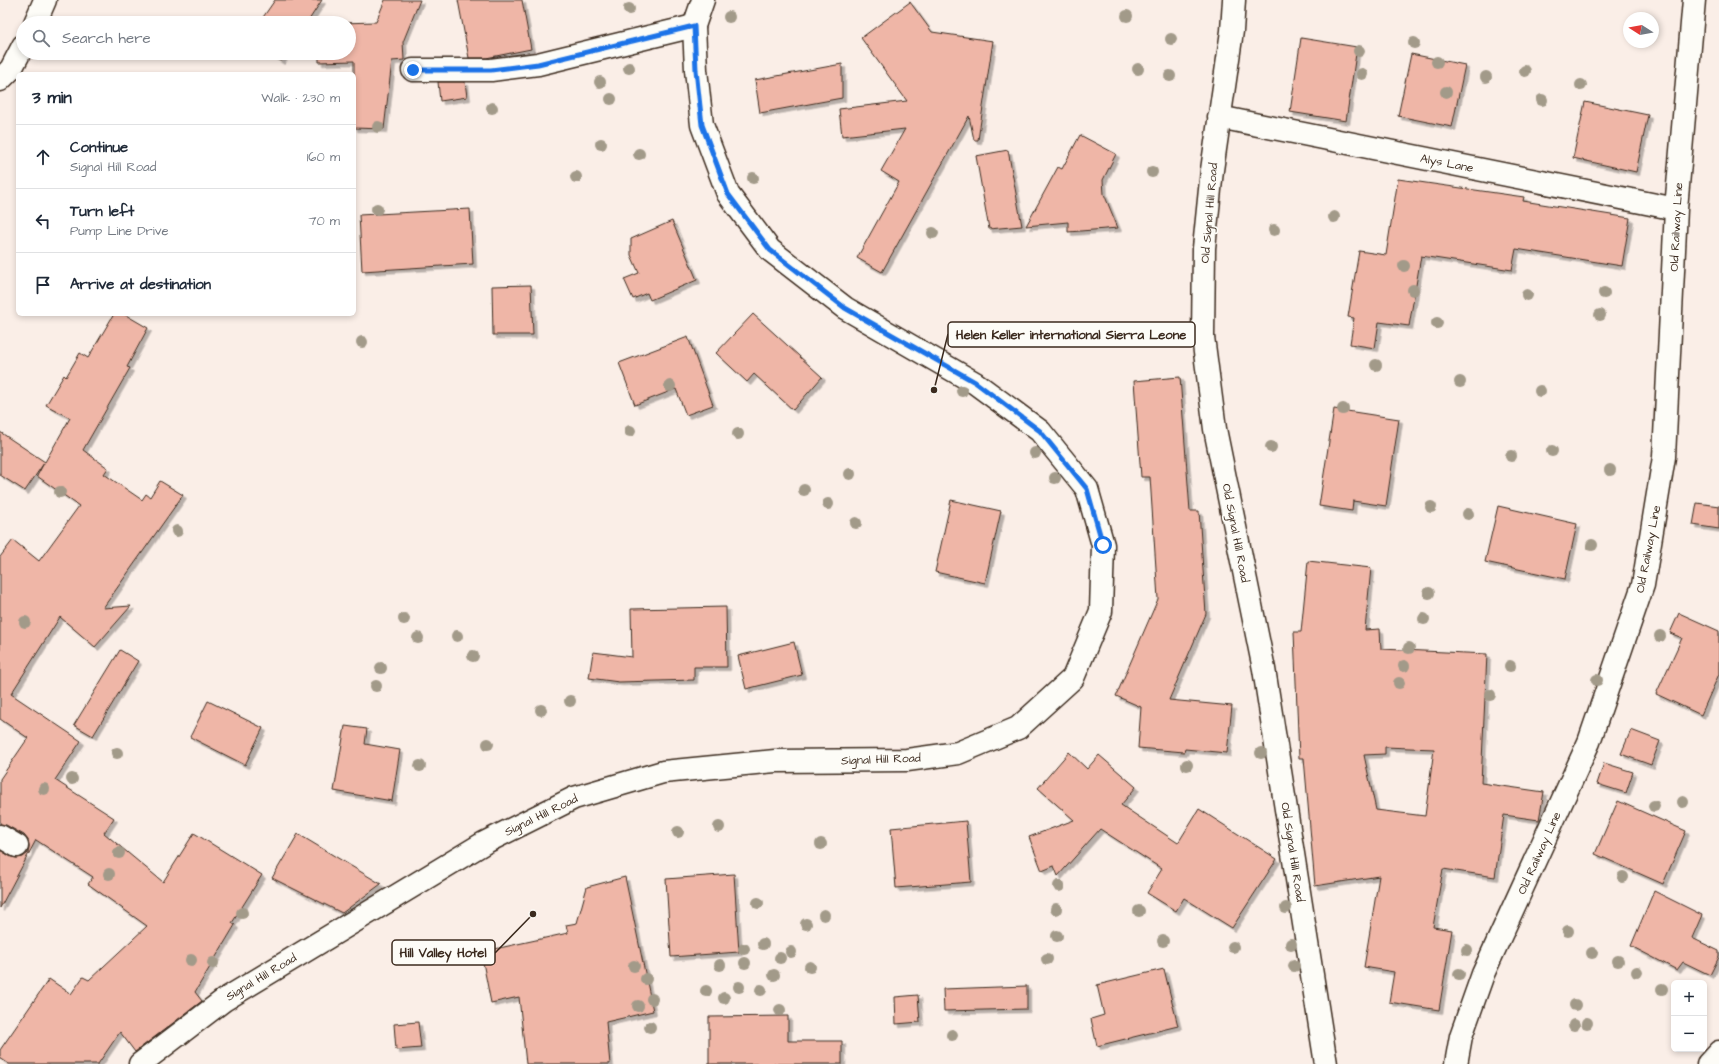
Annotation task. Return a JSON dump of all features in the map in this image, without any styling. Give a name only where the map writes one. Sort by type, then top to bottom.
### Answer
[{"type":"street","points":[[38,16],[46,0]]},
{"type":"street","name":"Signal Hill Road","points":[[140,1064],[231,996],[484,843],[574,798],[663,772],[775,761],[906,760],[958,753],[1018,728],[1074,678],[1101,611],[1103,545],[1087,489],[1040,431],[975,382],[845,308],[770,250],[728,194],[702,125],[696,70],[694,26],[703,0]]},
{"type":"street","name":"Old Signal Hill Road","points":[[1234,0],[1232,31],[1219,118],[1204,248],[1203,337],[1215,429],[1264,669],[1326,1064]]},
{"type":"street","name":"Old Railway Line","points":[[1456,1064],[1461,1036],[1483,974],[1589,742],[1643,585],[1664,457],[1676,209],[1694,0]]},
{"type":"street","points":[[413,70],[491,70],[538,64],[694,26]]},
{"type":"street","points":[[0,80],[11,68],[16,59]]},
{"type":"street","name":"Alys Lane","points":[[1219,118],[1676,209]]},
{"type":"street","points":[[1708,1064],[1719,1052]]},
{"type":"building","points":[[275,0],[322,0],[312,16],[264,16]]},
{"type":"building","points":[[385,0],[420,0],[403,42],[404,60],[392,61],[384,129],[356,128],[356,72],[354,72],[354,61],[319,62],[319,60],[356,60],[356,23],[376,22]]},
{"type":"building","points":[[458,0],[522,0],[531,49],[486,58],[469,58]]},
{"type":"building","points":[[910,2],[932,32],[993,41],[978,140],[974,140],[969,116],[882,272],[857,258],[899,182],[881,171],[905,129],[842,136],[839,109],[907,101],[861,38]]},
{"type":"building","points":[[1301,38],[1357,47],[1346,121],[1290,112]]},
{"type":"building","points":[[1411,54],[1465,65],[1452,127],[1398,116]]},
{"type":"building","points":[[842,64],[842,98],[760,113],[755,80]]},
{"type":"building","points":[[438,82],[465,82],[467,97],[440,101]]},
{"type":"building","points":[[1585,102],[1648,115],[1636,172],[1573,158]]},
{"type":"building","points":[[1080,135],[1116,154],[1103,180],[1104,194],[1118,228],[1068,232],[1068,222],[1026,226],[1058,167],[1062,169]]},
{"type":"building","points":[[1008,150],[1022,226],[989,229],[976,156]]},
{"type":"building","points":[[1398,179],[1524,197],[1523,201],[1630,218],[1622,266],[1516,249],[1512,270],[1421,256],[1409,326],[1379,322],[1375,348],[1350,344],[1354,318],[1348,317],[1359,251],[1386,255]]},
{"type":"building","points":[[470,209],[473,264],[362,271],[359,215]]},
{"type":"building","points":[[672,221],[697,280],[650,300],[647,293],[633,299],[624,279],[639,273],[631,255],[631,239]]},
{"type":"building","points":[[531,285],[533,335],[493,335],[492,286]]},
{"type":"building","points":[[753,314],[822,377],[793,410],[754,374],[747,382],[716,353]]},
{"type":"building","points":[[113,316],[127,316],[148,328],[127,367],[130,368],[83,450],[108,468],[104,474],[142,500],[146,494],[150,497],[160,481],[183,495],[103,608],[131,606],[95,647],[60,617],[11,694],[81,741],[55,780],[114,818],[104,833],[163,882],[194,833],[262,875],[232,923],[235,925],[195,992],[202,1001],[135,1052],[120,1032],[98,1064],[9,1064],[0,1058],[0,1050],[49,979],[71,994],[83,977],[89,980],[147,926],[88,884],[93,877],[36,840],[0,908],[0,850],[11,857],[17,858],[23,857],[28,853],[29,846],[28,840],[24,835],[6,825],[0,824],[0,779],[28,738],[0,719],[0,557],[13,540],[39,561],[79,506],[37,476],[44,463],[25,491],[0,475],[0,432],[45,462],[70,418],[46,405],[64,375],[66,377],[80,353],[88,358]]},
{"type":"building","points":[[688,337],[713,405],[686,415],[676,389],[635,405],[619,363]]},
{"type":"building","points":[[1180,377],[1190,511],[1199,511],[1206,614],[1169,700],[1232,706],[1227,753],[1185,749],[1184,752],[1138,748],[1141,707],[1116,696],[1158,599],[1150,477],[1141,477],[1134,381]]},
{"type":"building","points":[[1334,409],[1399,419],[1386,506],[1353,501],[1352,511],[1319,506]]},
{"type":"building","points":[[951,500],[1001,511],[985,583],[935,572]]},
{"type":"building","points":[[1697,503],[1719,506],[1719,529],[1693,525]]},
{"type":"building","points":[[1498,506],[1577,524],[1565,579],[1485,562]]},
{"type":"building","points":[[1308,561],[1371,568],[1365,630],[1380,629],[1381,649],[1487,654],[1481,783],[1544,792],[1539,820],[1504,815],[1495,877],[1443,869],[1433,927],[1452,930],[1439,1010],[1389,1002],[1394,972],[1364,967],[1379,876],[1315,886],[1304,758],[1299,758],[1294,632],[1301,632]],"holes":[[[1385,747],[1434,749],[1425,816],[1376,810],[1364,755],[1385,754]]]},
{"type":"building","points":[[726,607],[727,667],[694,667],[694,680],[619,682],[589,678],[593,652],[632,657],[631,609]]},
{"type":"building","points":[[1679,613],[1719,631],[1719,674],[1701,715],[1656,694],[1682,638],[1670,633]]},
{"type":"building","points":[[794,642],[802,675],[746,689],[738,656]]},
{"type":"building","points":[[120,650],[138,661],[93,736],[74,725]]},
{"type":"building","points":[[208,701],[263,728],[245,765],[190,737]]},
{"type":"building","points":[[345,726],[367,729],[365,744],[400,750],[392,801],[334,791]]},
{"type":"building","points":[[1631,730],[1660,741],[1651,765],[1621,754]]},
{"type":"building","points":[[1069,752],[1087,769],[1099,755],[1136,787],[1121,805],[1178,843],[1199,809],[1277,859],[1232,928],[1184,898],[1176,911],[1147,893],[1162,869],[1100,829],[1058,876],[1054,866],[1042,871],[1029,837],[1074,820],[1038,788]]},
{"type":"building","points":[[1604,763],[1633,772],[1626,793],[1597,784]]},
{"type":"building","points":[[1618,801],[1686,831],[1663,884],[1595,854]]},
{"type":"building","points":[[966,821],[971,882],[896,888],[891,828]]},
{"type":"building","points":[[298,834],[381,884],[342,913],[272,878]]},
{"type":"building","points":[[734,874],[739,952],[671,957],[666,879]]},
{"type":"building","points":[[625,877],[653,1011],[606,1022],[610,1064],[526,1064],[519,997],[491,1003],[481,952],[568,933],[566,925],[577,923],[587,887]]},
{"type":"building","points":[[1654,891],[1702,915],[1692,938],[1719,951],[1719,957],[1710,975],[1683,962],[1677,970],[1631,946]]},
{"type":"building","points":[[1164,969],[1178,1026],[1097,1046],[1091,1019],[1104,1015],[1097,985]]},
{"type":"building","points":[[1027,986],[1027,1009],[944,1011],[943,989]]},
{"type":"building","points":[[918,995],[920,1022],[896,1024],[895,997]]},
{"type":"building","points":[[788,1016],[788,1041],[842,1041],[842,1064],[709,1064],[709,1017]]},
{"type":"building","points":[[418,1022],[421,1048],[396,1050],[394,1024]]},
{"type":"place","name":"Helen Keller international Sierra Leone","points":[[934,390]]},
{"type":"place","name":"Hill Valley Hotel","points":[[533,914]]},
{"type":"route","points":[[413,70],[491,70],[538,64],[694,26],[696,70],[702,125],[728,194],[770,250],[845,308],[975,382],[1040,431],[1087,489],[1103,545]]}]
